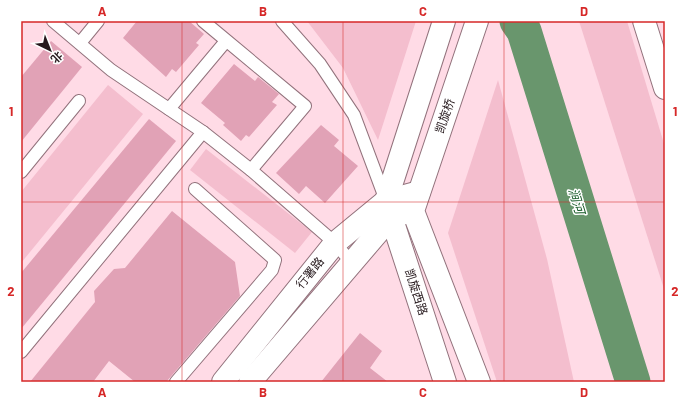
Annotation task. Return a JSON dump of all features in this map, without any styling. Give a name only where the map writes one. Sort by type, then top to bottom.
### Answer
[{"type":"main road","points":[[389,209],[444,21]]},
{"type":"main road","name":"凯旋桥","points":[[416,201],[477,21]]},
{"type":"main road","points":[[644,21],[665,88]]},
{"type":"main road","points":[[416,201],[479,382]]},
{"type":"main road","name":"行署路","points":[[223,382],[335,243],[389,209],[416,201]]},
{"type":"main road","name":"行署路","points":[[250,382],[351,262],[389,209]]},
{"type":"main road","name":"凯旋西路","points":[[389,209],[445,382]]},
{"type":"lane","points":[[53,21],[111,70],[202,132],[251,170],[335,243],[351,262]]},
{"type":"lane","points":[[80,43],[98,21]]},
{"type":"lane","points":[[203,21],[305,106],[251,170]]},
{"type":"lane","points":[[282,21],[320,64],[354,115],[389,209]]},
{"type":"lane","points":[[169,109],[226,41]]},
{"type":"lane","points":[[21,172],[79,101]]},
{"type":"lane","points":[[21,352],[202,132]]},
{"type":"lane","points":[[176,382],[272,270],[275,260],[195,189]]},
{"type":"shaded area","points":[[307,21],[416,21],[378,140],[343,68]]},
{"type":"shaded area","points":[[579,21],[627,21],[665,147],[665,292]]},
{"type":"shaded area","points":[[498,80],[547,259],[574,382],[497,382],[448,233]]},
{"type":"shaded area","points":[[108,85],[143,114],[21,263],[21,192]]},
{"type":"shaded area","points":[[206,149],[312,232],[295,253],[190,170]]},
{"type":"building","points":[[137,21],[189,21],[204,34],[196,43],[199,45],[176,72],[172,69],[166,77],[123,38]]},
{"type":"building","points":[[51,41],[82,67],[21,142],[21,77]]},
{"type":"building","points":[[234,64],[255,81],[258,77],[279,94],[272,102],[277,105],[249,137],[246,135],[241,141],[223,125],[225,123],[201,103]]},
{"type":"building","points":[[149,119],[176,141],[21,329],[21,273]]},
{"type":"building","points":[[321,125],[339,140],[334,146],[358,166],[325,203],[306,186],[299,194],[276,173]]},
{"type":"building","points":[[172,211],[235,262],[240,296],[167,381],[135,382],[109,361],[93,382],[30,382],[95,302],[94,291],[114,269],[125,268]]},
{"type":"building","points":[[360,333],[382,351],[370,368],[388,382],[321,382]]},
{"type":"waterway","name":"涧河","points":[[517,21],[524,31],[633,382]]}]
